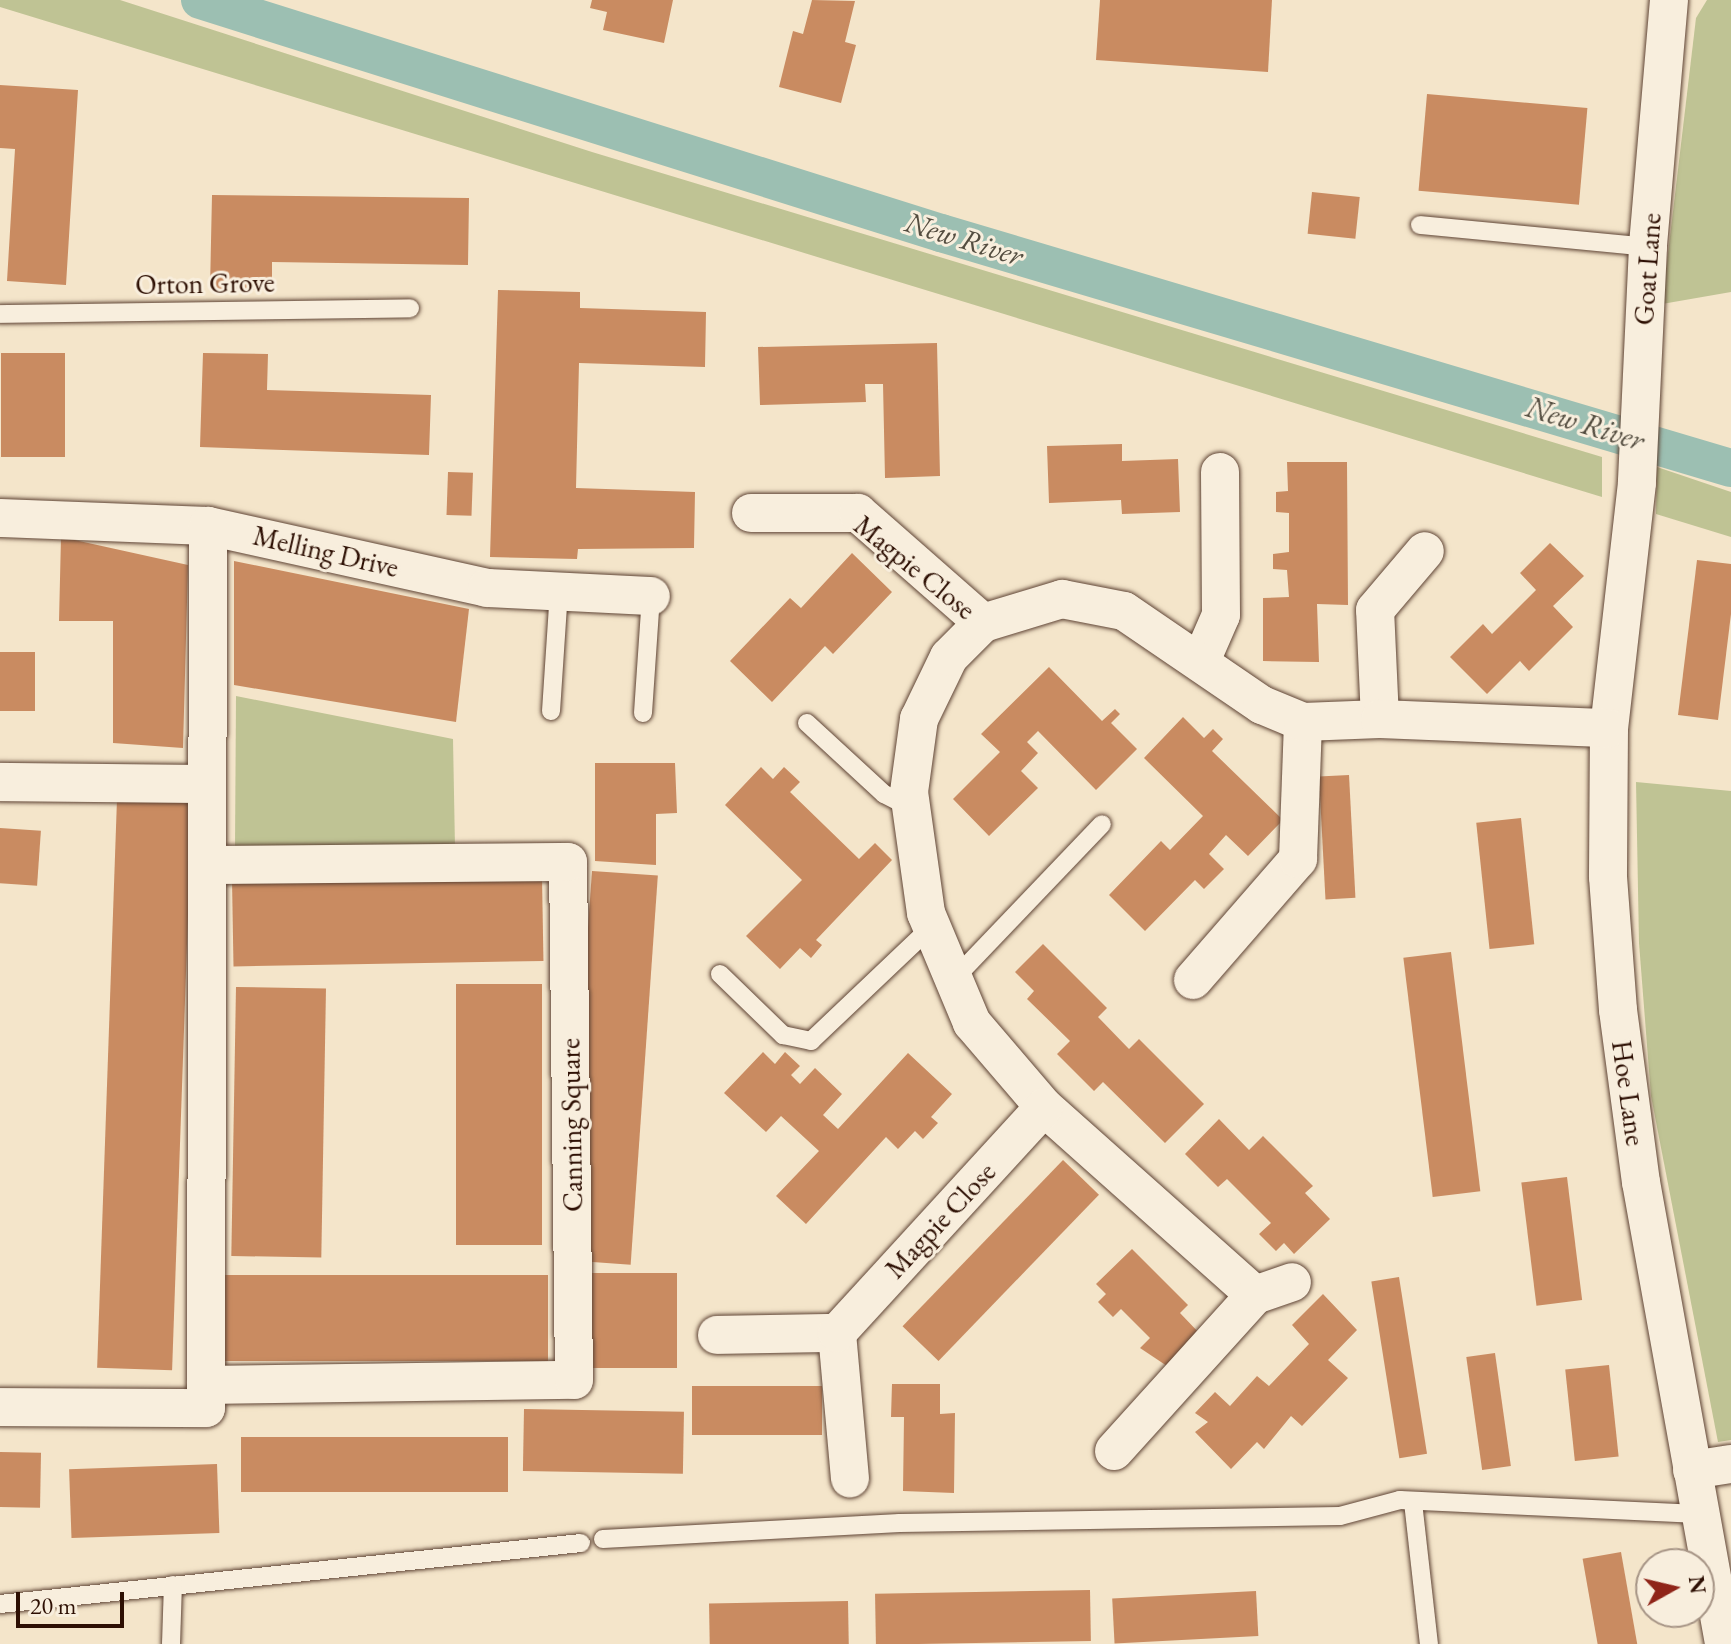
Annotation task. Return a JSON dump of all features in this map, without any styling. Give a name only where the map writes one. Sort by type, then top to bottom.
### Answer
[{"type":"street","name":"Goat Lane","points":[[1629,537],[1648,247],[1669,0]]},
{"type":"street","points":[[1201,661],[1221,615],[1220,472]]},
{"type":"street","name":"Magpie Close","points":[[751,513],[858,513],[983,623]]},
{"type":"street","name":"Melling Drive","points":[[0,518],[208,526],[487,588],[651,596]]},
{"type":"street","points":[[0,1407],[206,1408],[208,526]]},
{"type":"street","name":"Hoe Lane","points":[[1629,537],[1609,728],[1608,877],[1618,1010],[1641,1182],[1724,1644]]},
{"type":"street","points":[[1380,719],[1375,610],[1425,551]]},
{"type":"street","name":"Magpie Close","points":[[1255,1295],[1044,1107],[972,1023],[932,926],[912,809],[919,719],[949,657],[983,623],[1062,599],[1124,611],[1262,705],[1303,722],[1380,719],[1609,728]]},
{"type":"street","points":[[1193,980],[1298,859],[1303,722]]},
{"type":"street","points":[[0,782],[37,785],[207,784]]},
{"type":"street","name":"Canning Square","points":[[206,1385],[574,1380],[568,862],[207,865]]},
{"type":"street","name":"Magpie Close","points":[[837,1333],[1044,1107]]},
{"type":"street","points":[[1114,1451],[1255,1295],[1292,1282]]},
{"type":"street","points":[[717,1335],[837,1333],[850,1478]]},
{"type":"street","points":[[1692,1470],[1731,1464]]},
{"type":"lane","points":[[1420,225],[1648,247]]},
{"type":"lane","name":"Orton Grove","points":[[0,314],[410,308]]},
{"type":"lane","points":[[551,711],[559,591]]},
{"type":"lane","points":[[643,713],[651,596]]},
{"type":"lane","points":[[807,723],[884,794],[912,809]]},
{"type":"lane","points":[[954,979],[1102,824]]},
{"type":"lane","points":[[720,974],[783,1035],[811,1041],[932,926]]},
{"type":"lane","points":[[603,1539],[900,1523],[1340,1516],[1400,1500],[1699,1514]]},
{"type":"lane","points":[[1413,1502],[1429,1644]]},
{"type":"lane","points":[[0,1604],[581,1543]]},
{"type":"lane","points":[[171,1644],[173,1585]]},
{"type":"green space","points":[[0,0],[120,0],[592,152],[1602,457],[1602,497],[0,7]]},
{"type":"green space","points":[[1707,0],[1731,0],[1731,292],[1662,304],[1696,18]]},
{"type":"green space","points":[[1657,467],[1731,492],[1731,537],[1656,514]]},
{"type":"green space","points":[[236,696],[453,739],[455,848],[235,847]]},
{"type":"green space","points":[[1636,782],[1731,791],[1731,1440],[1718,1442],[1651,1096],[1639,943]]},
{"type":"building","points":[[592,0],[673,0],[664,43],[603,30],[607,12],[590,8]]},
{"type":"building","points":[[812,0],[855,1],[845,42],[856,45],[841,103],[779,87],[793,31],[803,34]]},
{"type":"building","points":[[1100,0],[1272,0],[1268,72],[1096,60]]},
{"type":"building","points":[[0,85],[78,90],[66,285],[7,281],[15,149],[0,148]]},
{"type":"building","points":[[1427,94],[1587,108],[1579,205],[1419,191]]},
{"type":"building","points":[[1312,192],[1360,197],[1355,239],[1308,234]]},
{"type":"building","points":[[212,195],[469,198],[468,265],[272,262],[272,290],[210,289]]},
{"type":"building","points":[[498,290],[580,292],[580,308],[706,312],[705,367],[579,363],[576,488],[695,492],[694,548],[578,549],[577,559],[490,557]]},
{"type":"building","points":[[937,343],[940,476],[885,478],[883,384],[865,384],[866,402],[760,405],[758,347]]},
{"type":"building","points":[[1,353],[65,353],[65,457],[1,457]]},
{"type":"building","points":[[203,353],[268,354],[267,390],[431,395],[429,455],[200,447]]},
{"type":"building","points":[[1122,444],[1122,461],[1178,459],[1180,512],[1122,514],[1121,500],[1049,503],[1047,446]]},
{"type":"building","points":[[1287,462],[1347,462],[1348,605],[1317,604],[1319,662],[1263,661],[1263,598],[1289,597],[1287,570],[1273,569],[1273,554],[1289,552],[1289,513],[1276,512],[1276,492],[1288,491]]},
{"type":"building","points":[[448,472],[473,473],[471,516],[446,515]]},
{"type":"building","points":[[61,537],[188,565],[183,748],[113,743],[113,621],[59,621]]},
{"type":"building","points":[[1550,543],[1584,576],[1553,606],[1573,627],[1529,671],[1520,661],[1487,694],[1450,657],[1483,624],[1492,634],[1536,590],[1520,573]]},
{"type":"building","points":[[852,553],[892,592],[833,654],[825,646],[772,702],[730,661],[790,598],[801,608]]},
{"type":"building","points":[[1697,560],[1731,564],[1731,614],[1718,720],[1678,715]]},
{"type":"building","points":[[234,561],[469,609],[456,722],[234,685]]},
{"type":"building","points":[[0,652],[35,652],[35,711],[0,711]]},
{"type":"building","points":[[1049,667],[1102,721],[1115,709],[1120,714],[1111,723],[1137,749],[1096,790],[1038,731],[1027,742],[1038,753],[1021,771],[1038,788],[989,836],[953,799],[1000,752],[981,734]]},
{"type":"building","points":[[1183,717],[1204,738],[1213,729],[1223,739],[1212,751],[1283,820],[1248,856],[1226,835],[1209,854],[1224,869],[1204,889],[1195,880],[1145,931],[1109,895],[1161,841],[1170,850],[1203,816],[1144,758]]},
{"type":"building","points":[[595,763],[675,763],[677,813],[656,814],[656,865],[595,861]]},
{"type":"building","points":[[761,767],[773,779],[784,767],[800,782],[790,792],[859,859],[875,843],[892,860],[816,940],[822,945],[811,958],[800,948],[780,969],[746,936],[802,880],[725,805]]},
{"type":"building","points":[[1349,775],[1355,898],[1325,899],[1319,777]]},
{"type":"building","points":[[117,799],[192,802],[172,1370],[97,1368]]},
{"type":"building","points":[[1521,818],[1534,944],[1490,949],[1476,823]]},
{"type":"building","points":[[0,828],[41,831],[37,886],[0,883]]},
{"type":"building","points":[[592,871],[658,876],[631,1265],[565,1260]]},
{"type":"building","points":[[542,877],[543,961],[234,966],[232,882]]},
{"type":"building","points":[[1043,944],[1107,1008],[1098,1017],[1129,1049],[1139,1039],[1204,1104],[1165,1143],[1103,1082],[1094,1091],[1057,1054],[1070,1041],[1027,999],[1034,991],[1015,972]]},
{"type":"building","points":[[1451,952],[1480,1191],[1433,1197],[1403,958]]},
{"type":"building","points":[[456,984],[542,984],[542,1245],[456,1245]]},
{"type":"building","points":[[236,987],[326,989],[321,1258],[231,1256]]},
{"type":"building","points":[[763,1052],[775,1064],[785,1052],[800,1066],[791,1075],[800,1084],[815,1068],[842,1094],[823,1115],[838,1129],[908,1053],[952,1094],[931,1117],[938,1123],[923,1139],[915,1131],[898,1149],[886,1137],[806,1224],[776,1196],[819,1151],[781,1116],[766,1132],[724,1093]]},
{"type":"building","points":[[1219,1119],[1249,1150],[1263,1136],[1313,1186],[1305,1193],[1330,1219],[1294,1254],[1284,1243],[1276,1251],[1259,1234],[1271,1223],[1227,1179],[1218,1187],[1185,1154]]},
{"type":"building","points":[[1063,1160],[1099,1195],[939,1361],[903,1326]]},
{"type":"building","points":[[1567,1177],[1582,1300],[1536,1306],[1521,1183]]},
{"type":"building","points":[[1132,1249],[1188,1305],[1180,1313],[1202,1336],[1170,1368],[1140,1348],[1150,1338],[1121,1309],[1113,1317],[1098,1302],[1106,1294],[1096,1284]]},
{"type":"building","points":[[590,1273],[677,1273],[677,1368],[590,1368]]},
{"type":"building","points":[[224,1275],[548,1275],[548,1361],[224,1361]]},
{"type":"building","points":[[1399,1277],[1427,1454],[1399,1458],[1371,1281]]},
{"type":"building","points":[[1323,1294],[1357,1330],[1328,1360],[1348,1378],[1302,1426],[1291,1416],[1264,1449],[1257,1442],[1231,1469],[1195,1432],[1208,1422],[1195,1413],[1215,1392],[1230,1406],[1257,1376],[1269,1386],[1309,1344],[1292,1325]]},
{"type":"building","points":[[1495,1353],[1511,1466],[1482,1470],[1466,1357]]},
{"type":"building","points":[[1609,1365],[1619,1456],[1575,1461],[1565,1370]]},
{"type":"building","points":[[892,1384],[940,1384],[940,1414],[955,1413],[954,1493],[903,1491],[904,1417],[891,1417]]},
{"type":"building","points":[[692,1386],[822,1386],[822,1435],[692,1435]]},
{"type":"building","points":[[524,1409],[684,1412],[683,1474],[523,1471]]},
{"type":"building","points":[[241,1437],[508,1437],[508,1492],[241,1492]]},
{"type":"building","points":[[0,1452],[41,1453],[40,1508],[0,1507]]},
{"type":"building","points":[[217,1464],[219,1533],[71,1538],[69,1469]]},
{"type":"building","points":[[1621,1552],[1637,1644],[1598,1644],[1583,1559]]},
{"type":"building","points":[[1090,1590],[1091,1641],[876,1644],[875,1594]]},
{"type":"building","points":[[1256,1591],[1258,1636],[1115,1643],[1112,1599]]},
{"type":"building","points":[[848,1601],[849,1644],[710,1644],[709,1603]]},
{"type":"waterway","name":"New River","points":[[200,0],[941,233],[1731,468]]}]
